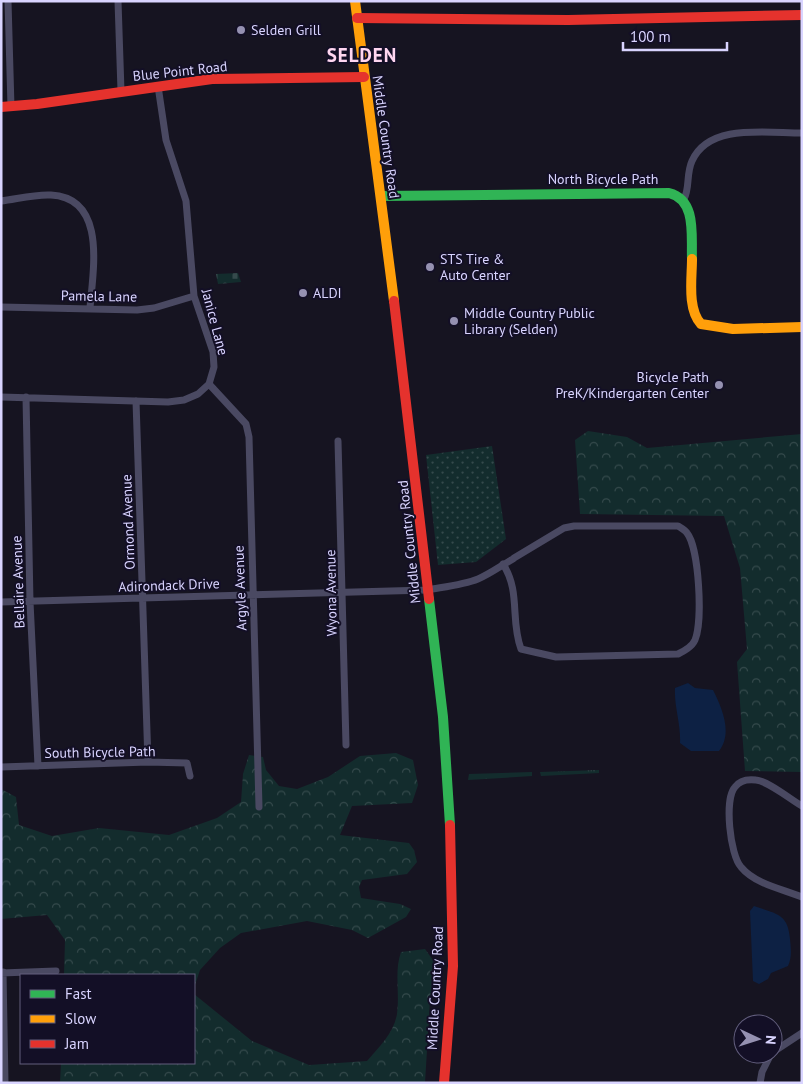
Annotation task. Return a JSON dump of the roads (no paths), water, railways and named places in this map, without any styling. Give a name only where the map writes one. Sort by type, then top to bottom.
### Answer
[{"type":"street","points":[[6,107],[8,1]]},
{"type":"street","points":[[118,1],[121,91]]},
{"type":"street","name":"Middle Country Road","points":[[355,1],[381,196],[443,717],[449,787],[453,966],[444,1083]]},
{"type":"street","points":[[357,18],[568,20],[802,15]]},
{"type":"street","name":"Blue Point Road","points":[[6,107],[212,79],[364,77]]},
{"type":"street","name":"Janice Lane","points":[[158,86],[166,140],[186,201],[194,296],[213,352],[214,367],[208,384]]},
{"type":"street","points":[[802,133],[734,134],[721,135],[710,140],[701,146],[690,164],[687,192],[684,199],[690,214],[693,303],[695,316],[700,323],[707,327],[727,328],[802,327]]},
{"type":"street","name":"North Bicycle Path","points":[[381,196],[664,192],[676,194],[684,199]]},
{"type":"street","points":[[1,201],[50,194],[70,199],[87,214],[93,230],[90,308]]},
{"type":"street","name":"Pamela Lane","points":[[1,307],[154,308],[194,296]]},
{"type":"street","points":[[1,397],[136,401],[184,400],[198,394],[208,384]]},
{"type":"street","name":"Argyle Avenue","points":[[208,384],[246,424],[248,436],[259,807]]},
{"type":"street","name":"Bellaire Avenue","points":[[26,398],[30,602],[38,766]]},
{"type":"street","name":"Ormond Avenue","points":[[136,401],[148,762]]},
{"type":"street","name":"Wyona Avenue","points":[[338,441],[344,592],[346,745]]},
{"type":"street","name":"Adirondack Drive","points":[[1,602],[427,590],[478,579],[503,564],[564,528],[574,526],[678,526],[687,532],[693,544],[696,564],[699,613],[695,640],[687,650],[678,654],[556,658],[521,649],[516,636],[512,578],[503,564]]},
{"type":"street","name":"South Bicycle Path","points":[[1,767],[148,762],[187,763],[190,776]]},
{"type":"street","points":[[802,806],[766,783],[753,780],[741,781],[734,787],[729,805],[734,856],[741,868],[754,878],[802,897]]},
{"type":"street","points":[[5,1083],[2,972],[56,971]]},
{"type":"street","points":[[783,1046],[802,1033]]},
{"type":"street","points":[[760,1083],[762,1072],[766,1064]]},
{"type":"water","points":[[688,683],[695,688],[713,690],[723,712],[726,729],[723,744],[719,751],[691,751],[680,743],[675,688]]},
{"type":"water","points":[[754,906],[775,913],[784,919],[789,930],[791,947],[788,966],[771,973],[768,979],[759,984],[753,981],[750,911]]},
{"type":"place","name":"Selden Grill","points":[[241,30]]},
{"type":"place","name":"STS Tire & Auto Center","points":[[430,267]]},
{"type":"place","name":"ALDI","points":[[303,293]]},
{"type":"place","name":"Middle Country Public Library (Selden)","points":[[454,321]]},
{"type":"place","name":"Bicycle Path PreK/Kindergarten Center","points":[[719,385]]},
{"type":"district","name":"SELDEN","points":[[362,55]]}]
